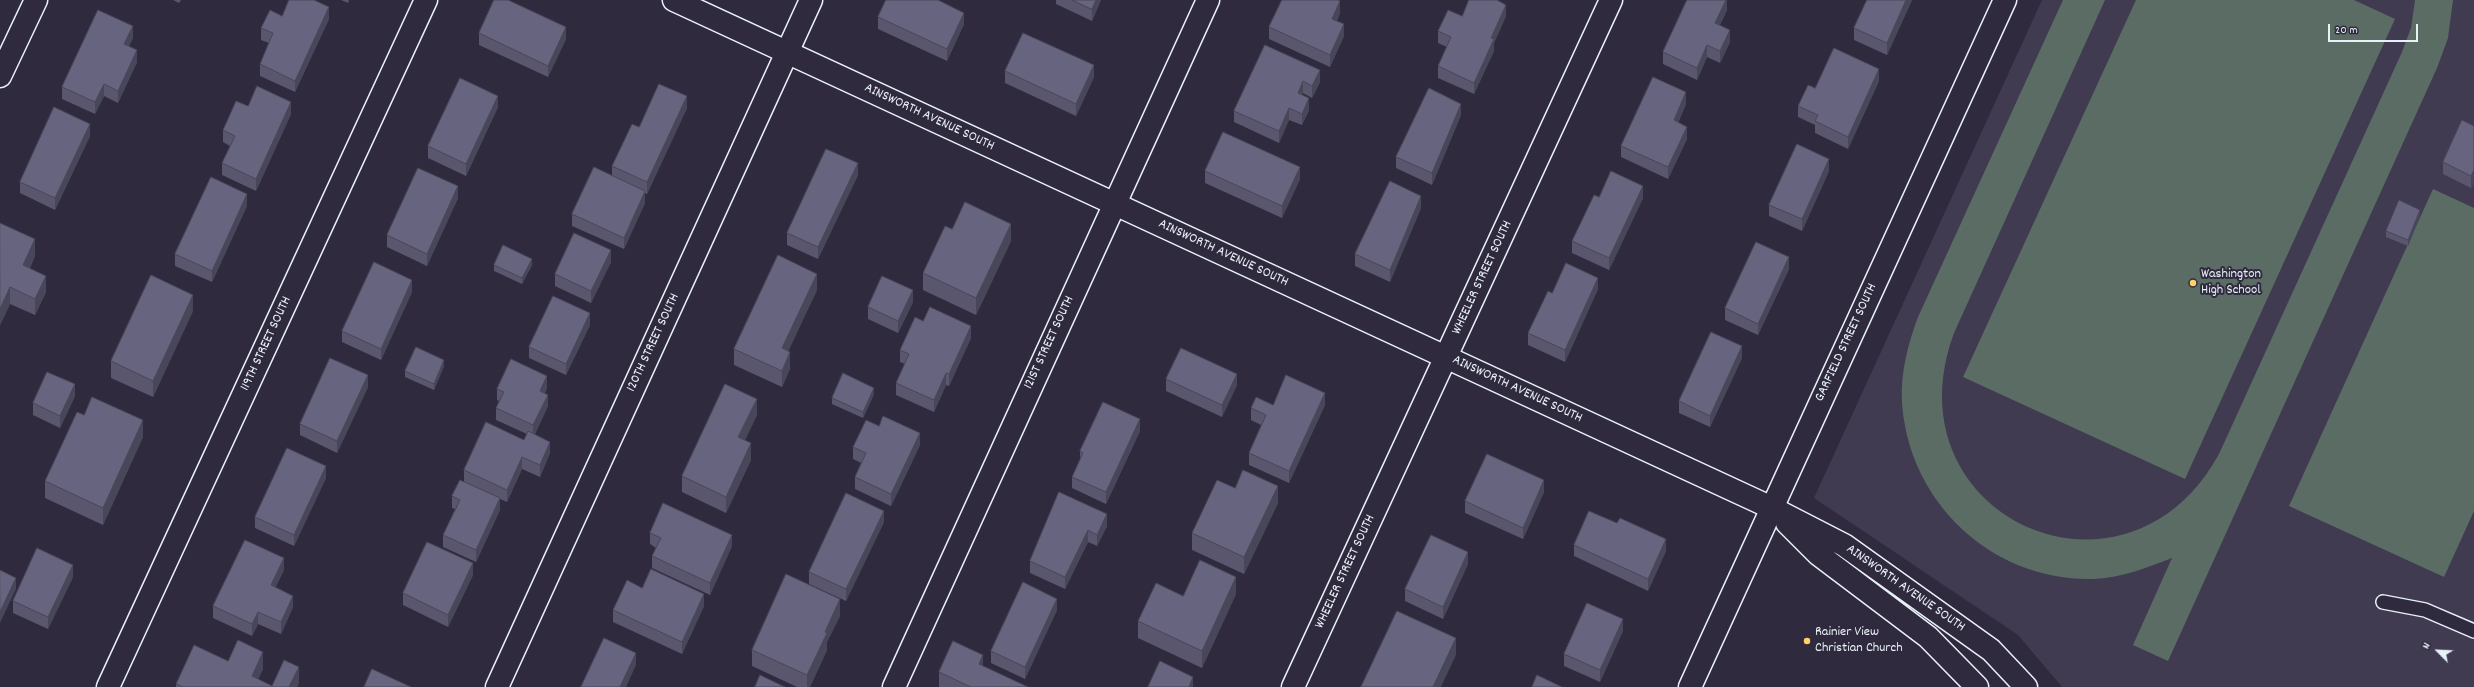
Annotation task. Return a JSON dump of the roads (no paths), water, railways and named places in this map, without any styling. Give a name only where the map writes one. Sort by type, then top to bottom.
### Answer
[{"type":"street","points":[[0,76],[36,0]]},
{"type":"street","name":"119TH STREET SOUTH","points":[[108,687],[426,0]]},
{"type":"street","name":"AINSWORTH AVENUE SOUTH","points":[[674,0],[1772,508],[1850,549],[1991,650],[2026,687]]},
{"type":"street","name":"120TH STREET SOUTH","points":[[498,687],[811,0]]},
{"type":"street","name":"121ST STREET SOUTH","points":[[894,687],[1208,0]]},
{"type":"street","name":"WHEELER STREET SOUTH","points":[[1293,687],[1611,0]]},
{"type":"street","name":"GARFIELD STREET SOUTH","points":[[1690,687],[2005,0]]},
{"type":"street","name":"AINSWORTH AVENUE SOUTH","points":[[1772,508],[1818,554],[1928,637],[1977,687]]},
{"type":"lane","points":[[2384,602],[2425,610],[2474,631]]},
{"type":"place","name":"Washington High School","points":[[2193,283]]},
{"type":"place","name":"Rainier View Christian Church","points":[[1807,641]]}]
